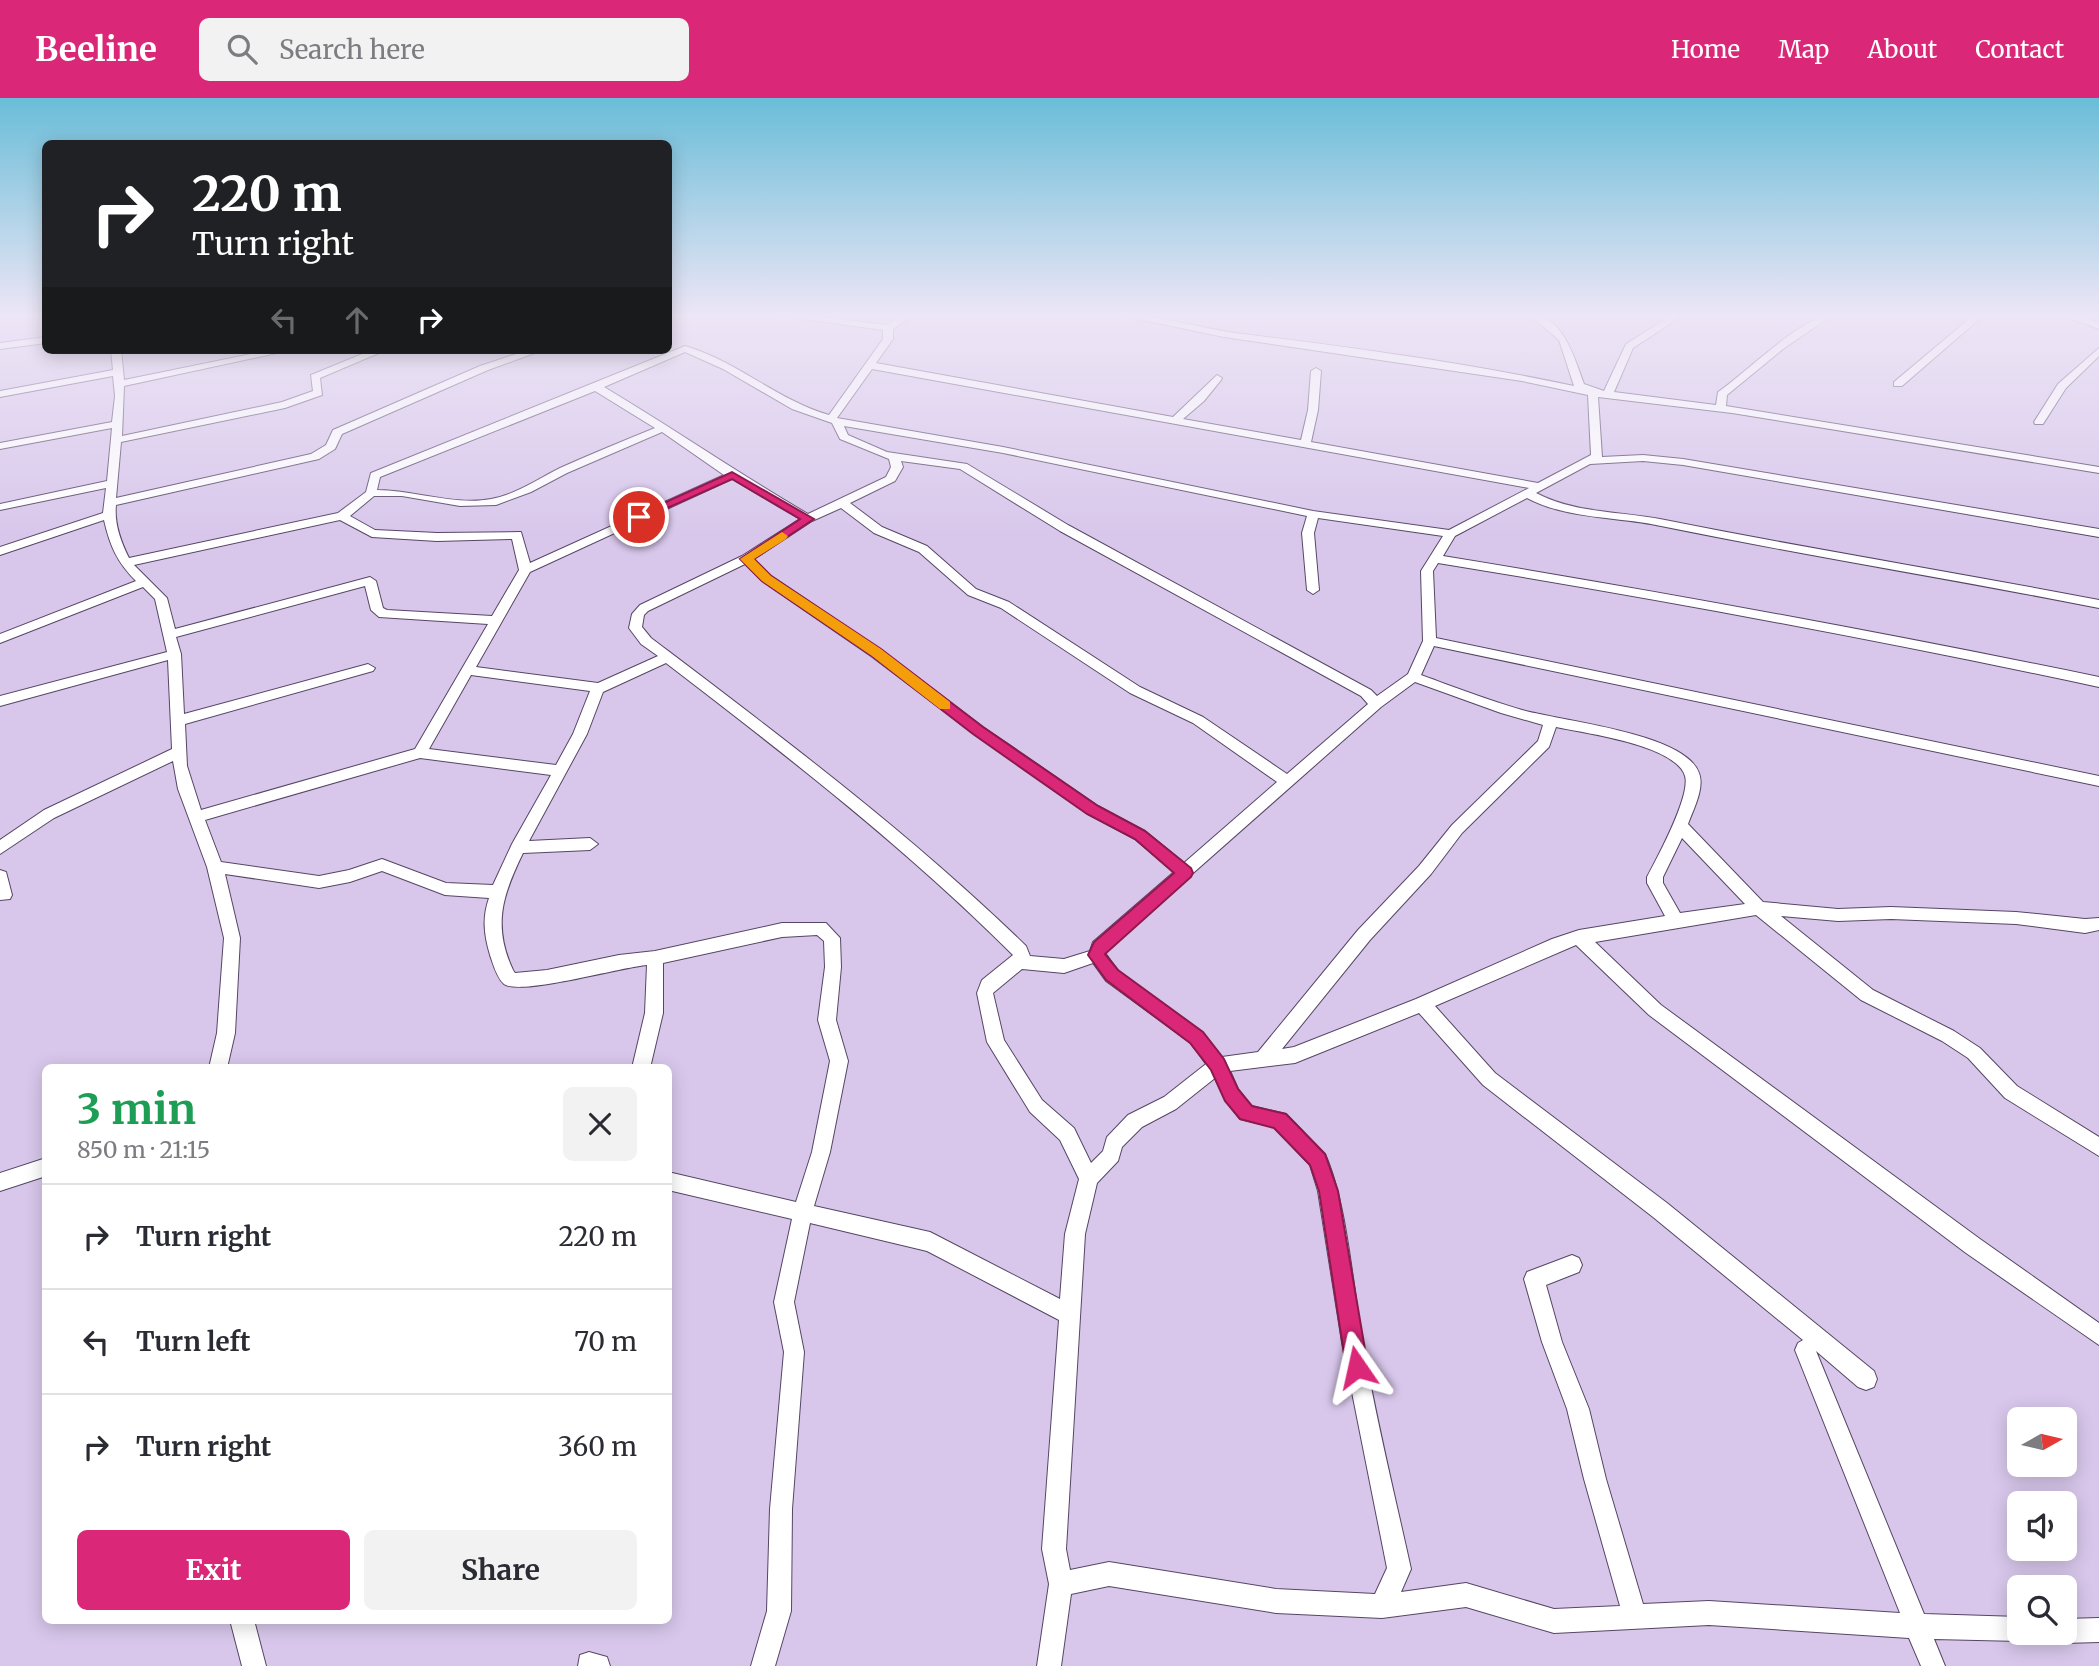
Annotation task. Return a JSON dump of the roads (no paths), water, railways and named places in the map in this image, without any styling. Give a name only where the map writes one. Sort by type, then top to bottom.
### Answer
[{"type":"street","points":[[0,394],[51,387]]},
{"type":"street","points":[[119,387],[110,509],[115,542],[124,564],[161,598],[174,654],[179,751],[185,789],[215,867],[232,944],[226,1033],[219,1064]]},
{"type":"street","points":[[116,440],[285,405],[318,393],[317,387]]},
{"type":"street","points":[[0,551],[110,509],[315,457],[331,447],[337,432],[440,387]]},
{"type":"street","points":[[596,387],[732,475],[808,519]]},
{"type":"street","points":[[124,564],[342,516],[371,493],[375,475],[596,387]]},
{"type":"street","points":[[762,387],[791,405],[834,420],[1028,455],[1313,514],[1451,534]]},
{"type":"street","points":[[834,420],[855,387]]},
{"type":"street","points":[[990,387],[1543,486]]},
{"type":"street","points":[[1174,421],[1210,387]]},
{"type":"street","points":[[1305,444],[1313,410],[1315,387]]},
{"type":"street","points":[[1563,387],[1721,408],[2099,470]]},
{"type":"street","points":[[1581,387],[1593,393]]},
{"type":"street","points":[[1608,394],[1611,387]]},
{"type":"street","points":[[1721,408],[1722,394],[1732,387]]},
{"type":"street","points":[[2039,422],[2061,387]]},
{"type":"street","points":[[1097,955],[1100,947],[1286,781],[1376,704],[1413,677],[1430,641],[1427,571],[1451,534],[1597,456],[1593,393]]},
{"type":"street","points":[[834,420],[844,437],[894,457],[929,459],[963,466],[1064,528],[1366,693],[1376,704]]},
{"type":"street","points":[[0,446],[117,424]]},
{"type":"street","points":[[371,493],[429,496],[460,503],[492,503],[527,491],[563,471],[663,428]]},
{"type":"street","points":[[894,457],[897,467],[891,479],[808,519],[746,559],[644,608],[638,614],[637,631],[793,753],[966,898],[1020,951],[1022,956],[1019,962],[988,985],[985,993],[996,1042],[1036,1106],[1067,1134],[1089,1179]]},
{"type":"street","points":[[1586,461],[1643,458],[1683,462],[2099,533]]},
{"type":"street","points":[[421,753],[525,570],[732,475]]},
{"type":"street","points":[[0,507],[112,483]]},
{"type":"street","points":[[1528,494],[1549,505],[1611,517],[1655,521],[1806,552],[1929,571],[2099,604]]},
{"type":"street","points":[[842,503],[878,530],[923,549],[972,592],[1006,605],[1135,690],[1198,720],[1286,781]]},
{"type":"street","points":[[1313,514],[1308,533],[1313,590]]},
{"type":"street","points":[[342,516],[372,533],[437,537],[517,535],[525,570]]},
{"type":"street","points":[[746,559],[766,578],[876,653],[978,730],[1093,810],[1140,835],[1185,873]]},
{"type":"street","points":[[1437,559],[1579,582],[1966,654],[2099,682]]},
{"type":"street","points":[[171,634],[370,581],[377,611],[384,614],[496,620]]},
{"type":"street","points":[[0,639],[144,582]]},
{"type":"street","points":[[1430,641],[2099,781]]},
{"type":"street","points":[[0,701],[174,654]]},
{"type":"street","points":[[668,657],[597,689],[580,734],[519,848],[499,892],[492,920],[495,944],[503,969],[511,980],[580,971],[635,958],[654,958],[782,930],[820,928],[832,938],[834,967],[827,1020],[839,1061],[821,1152],[803,1211],[784,1301],[794,1352],[781,1509],[779,1611],[763,1666]]},
{"type":"street","points":[[177,721],[368,668]]},
{"type":"street","points":[[466,670],[592,686],[597,689]]},
{"type":"street","points":[[1413,677],[1520,715],[1632,738],[1670,752],[1677,758],[1692,773],[1693,786],[1680,826],[1655,877],[1655,883],[1676,920]]},
{"type":"street","points":[[1263,1059],[1364,934],[1425,870],[1457,829],[1545,743],[1551,722]]},
{"type":"street","points":[[0,848],[49,814],[179,751]]},
{"type":"street","points":[[197,817],[421,753],[560,771]]},
{"type":"street","points":[[1680,826],[1759,908],[1867,995],[1948,1036],[1974,1053],[2011,1092],[2099,1147]]},
{"type":"street","points":[[519,848],[590,844]]},
{"type":"street","points":[[215,867],[319,882],[350,876],[382,865],[445,889],[499,892]]},
{"type":"street","points":[[0,876],[4,895]]},
{"type":"street","points":[[1049,1666],[1061,1584],[1054,1549],[1075,1234],[1089,1179],[1111,1156],[1114,1143],[1135,1121],[1170,1103],[1218,1065],[1295,1055],[1579,937],[1759,908],[1838,915],[1891,913],[2016,918],[2085,926],[2099,924]]},
{"type":"street","points":[[1579,937],[1654,1010],[1973,1246],[2099,1335]]},
{"type":"street","points":[[1019,962],[1064,966],[1097,955]]},
{"type":"street","points":[[1097,955],[1112,975],[1197,1038],[1218,1065],[1232,1095],[1247,1113],[1279,1120],[1318,1160],[1328,1191],[1352,1342],[1399,1569],[1382,1606]]},
{"type":"street","points":[[642,1064],[654,1013],[654,958]]},
{"type":"street","points":[[1422,1004],[1489,1079],[1660,1210],[1866,1379]]},
{"type":"street","points":[[0,1182],[42,1168]]},
{"type":"street","points":[[672,1182],[930,1241],[1070,1315]]},
{"type":"street","points":[[1572,1265],[1534,1279],[1552,1342],[1578,1409],[1595,1479],[1635,1617]]},
{"type":"street","points":[[1805,1350],[1933,1666]]},
{"type":"street","points":[[1061,1584],[1109,1574],[1276,1601],[1382,1606],[1466,1595],[1554,1621],[1709,1613],[1915,1626],[2007,1629]]},
{"type":"street","points":[[243,1624],[254,1666]]},
{"type":"street","points":[[2077,1631],[2099,1630]]}]
